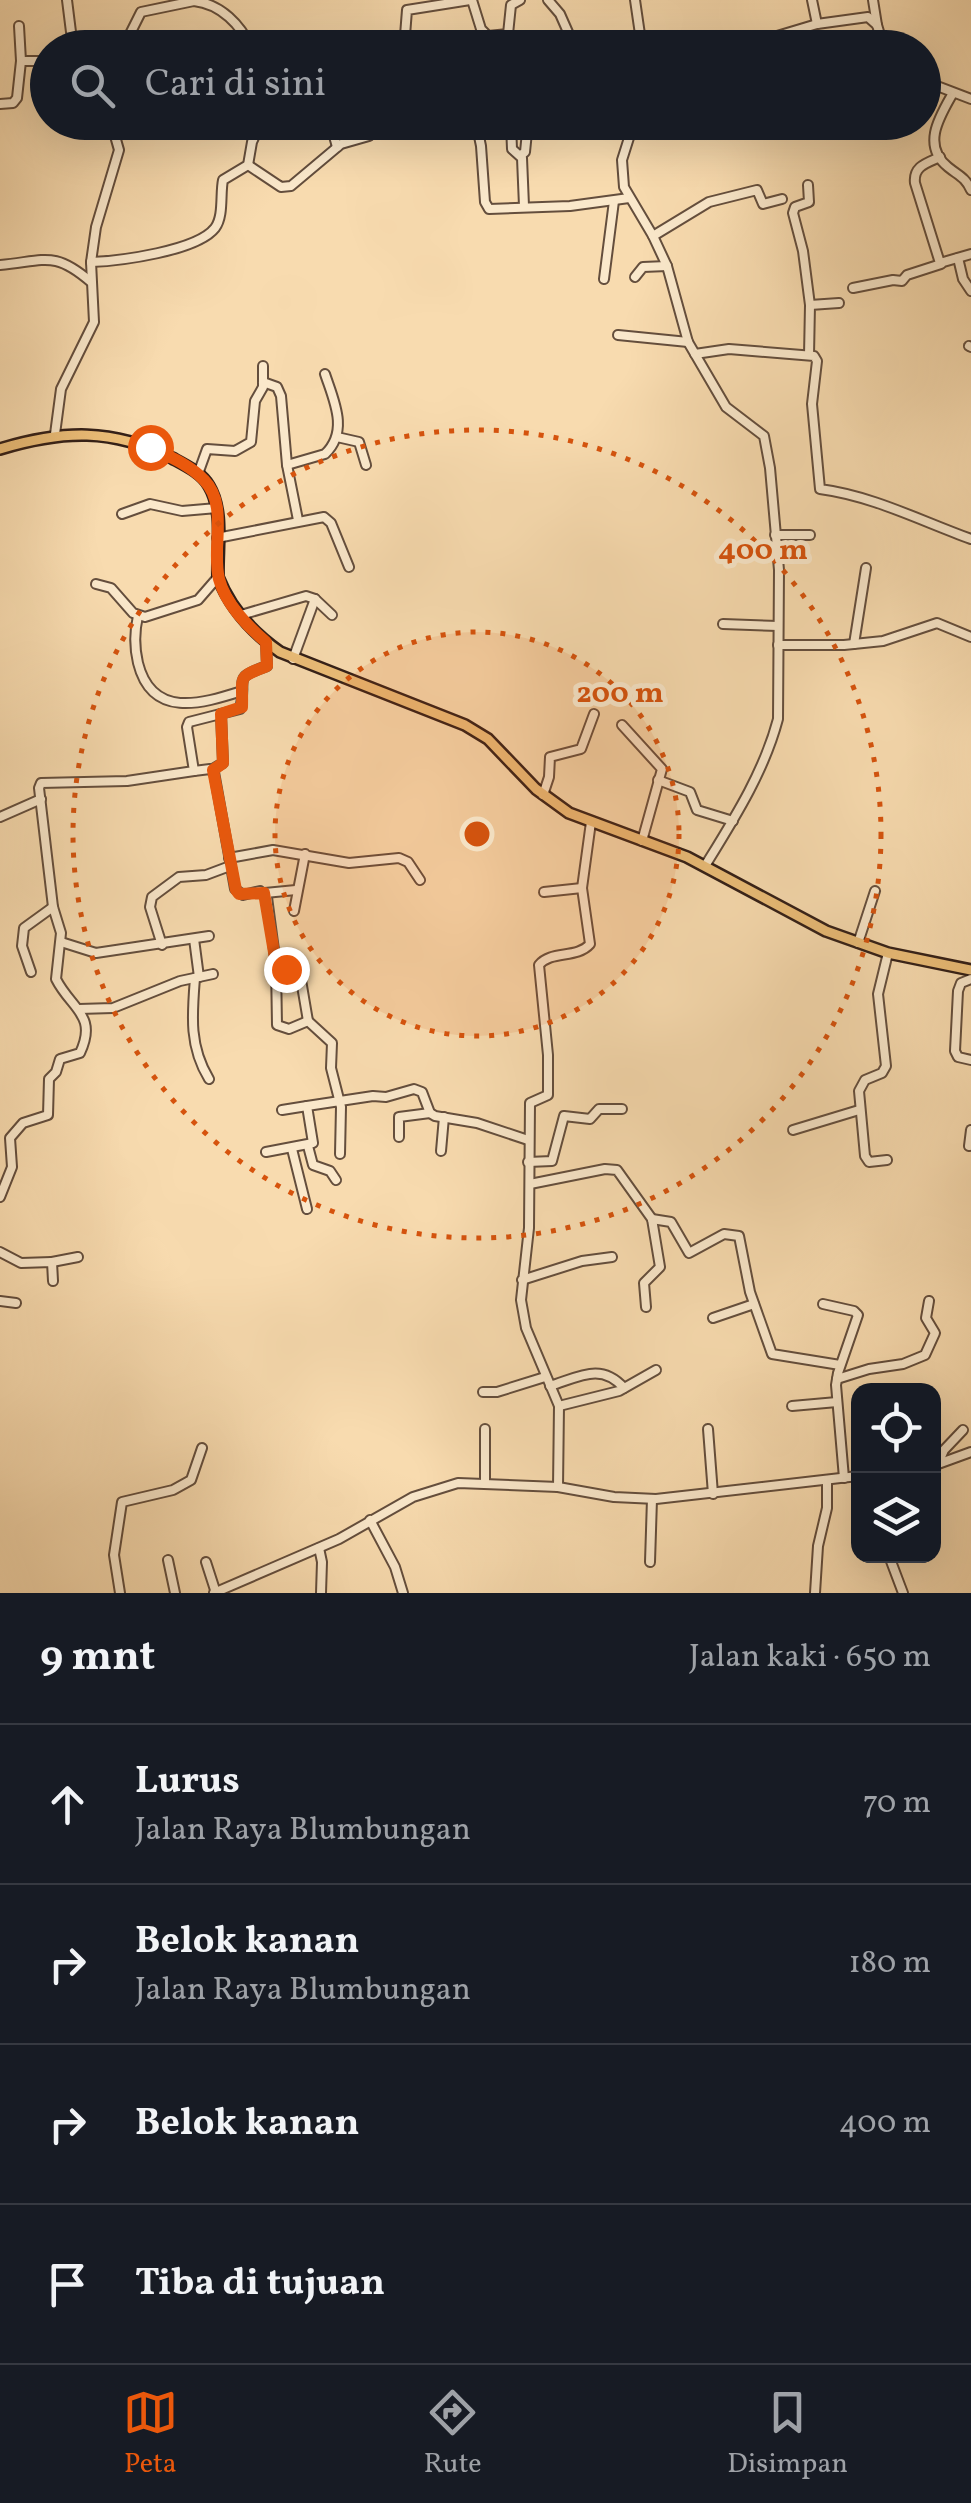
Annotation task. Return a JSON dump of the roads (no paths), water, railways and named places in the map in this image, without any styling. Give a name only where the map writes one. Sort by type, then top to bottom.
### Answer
[{"type":"main road","points":[[0,449],[55,434],[128,438],[182,463],[207,482],[217,508],[218,577],[240,615],[266,642],[293,659],[466,725],[488,739],[543,795],[591,822],[705,866],[805,921],[858,943],[971,970]]},
{"type":"street","points":[[67,0],[71,30]]},
{"type":"street","points":[[133,30],[144,10],[215,0]]},
{"type":"street","points":[[405,30],[406,10],[471,0],[482,30]]},
{"type":"street","points":[[548,0],[567,30]]},
{"type":"street","points":[[635,0],[639,30]]},
{"type":"street","points":[[812,0],[817,24]]},
{"type":"street","points":[[873,0],[878,30]]},
{"type":"street","points":[[508,30],[515,1]]},
{"type":"street","points":[[203,2],[230,18],[239,30]]},
{"type":"street","points":[[796,30],[864,16],[876,25]]},
{"type":"street","points":[[0,104],[18,98],[18,26]]},
{"type":"street","points":[[21,61],[30,61]]},
{"type":"street","points":[[941,87],[971,99]]},
{"type":"street","points":[[941,115],[953,92]]},
{"type":"street","points":[[55,434],[61,389],[94,322],[91,262],[100,212],[120,150],[117,140]]},
{"type":"street","points":[[91,262],[139,258],[209,233],[219,220],[223,180],[248,165],[253,140]]},
{"type":"street","points":[[335,140],[337,146]]},
{"type":"street","points":[[248,165],[281,187],[291,186],[337,146],[356,140]]},
{"type":"street","points":[[480,140],[486,206],[629,198]]},
{"type":"street","points":[[512,140],[512,150],[521,156]]},
{"type":"street","points":[[524,206],[521,156],[526,140]]},
{"type":"street","points":[[629,140],[620,170],[629,198],[667,266],[688,342],[726,407],[764,437],[770,468],[779,570],[776,730],[732,821],[705,866]]},
{"type":"street","points":[[936,140],[946,166],[966,178],[971,190]]},
{"type":"street","points":[[940,157],[914,174],[941,264]]},
{"type":"street","points":[[808,186],[809,202],[795,207],[794,213],[810,306],[808,355]]},
{"type":"street","points":[[653,236],[710,202],[757,190],[763,204],[782,198]]},
{"type":"street","points":[[604,279],[614,201]]},
{"type":"street","points":[[853,288],[902,281],[907,275],[971,254]]},
{"type":"street","points":[[958,258],[963,280],[971,291]]},
{"type":"street","points":[[0,265],[62,260],[92,282]]},
{"type":"street","points":[[636,277],[639,269],[667,266]]},
{"type":"street","points":[[810,306],[839,303]]},
{"type":"street","points":[[618,335],[688,342]]},
{"type":"street","points":[[694,354],[729,349],[808,355],[817,361],[812,404],[820,488],[909,513],[932,526],[971,539]]},
{"type":"street","points":[[198,474],[207,450],[235,451],[251,442],[263,366]]},
{"type":"street","points":[[287,464],[325,454],[337,437],[337,410],[325,374]]},
{"type":"street","points":[[263,382],[277,387],[281,396],[287,464],[298,520]]},
{"type":"street","points":[[337,437],[359,442],[366,465]]},
{"type":"street","points":[[122,514],[150,504],[182,510],[217,508]]},
{"type":"street","points":[[217,538],[298,520],[328,518],[349,568]]},
{"type":"street","points":[[775,535],[810,535]]},
{"type":"street","points":[[854,644],[866,568]]},
{"type":"street","points":[[138,616],[198,600],[218,577]]},
{"type":"street","points":[[96,584],[112,588],[138,616]]},
{"type":"street","points":[[240,615],[295,598],[315,598],[332,615]]},
{"type":"street","points":[[293,659],[315,598]]},
{"type":"street","points":[[138,616],[134,643],[150,692],[178,704],[204,702],[242,691]]},
{"type":"street","points":[[778,644],[854,644],[895,638],[938,623],[971,637]]},
{"type":"street","points":[[722,624],[778,626]]},
{"type":"street","points":[[194,771],[187,727],[190,722],[240,710],[242,678],[246,672],[267,666],[266,642]]},
{"type":"street","points":[[0,1197],[12,1167],[10,1138],[23,1123],[46,1118],[50,1111],[49,1079],[60,1060],[82,1050],[87,1036],[79,1009],[56,980],[61,942],[39,788],[44,782],[127,781],[213,770],[223,763],[221,714]]},
{"type":"street","points":[[543,795],[550,757],[581,749],[594,714]]},
{"type":"street","points":[[622,725],[662,769],[642,841]]},
{"type":"street","points":[[213,770],[239,894],[296,890]]},
{"type":"street","points":[[658,780],[690,792],[694,808],[702,813],[732,821]]},
{"type":"street","points":[[0,817],[41,800]]},
{"type":"street","points":[[558,1487],[559,1406],[526,1328],[522,1280],[529,1228],[528,1140],[530,1103],[546,1098],[548,1070],[539,966],[546,958],[584,951],[590,944],[582,888],[591,822]]},
{"type":"street","points":[[162,945],[150,907],[152,897],[179,877],[206,875],[230,862],[274,850],[363,864],[398,858],[408,862],[420,880]]},
{"type":"street","points":[[294,911],[304,854]]},
{"type":"street","points":[[544,892],[582,888]]},
{"type":"street","points":[[858,943],[875,891]]},
{"type":"street","points":[[264,893],[276,964],[277,1025],[290,1029],[308,1021]]},
{"type":"street","points":[[31,972],[22,946],[24,928],[54,907]]},
{"type":"street","points":[[61,942],[96,953],[209,936]]},
{"type":"street","points":[[194,939],[194,1052],[209,1078]]},
{"type":"street","points":[[887,1160],[866,1159],[859,1110],[860,1084],[882,1073],[886,1066],[878,994],[888,953]]},
{"type":"street","points":[[276,964],[300,974],[308,1021],[333,1046],[330,1060],[340,1099],[340,1154]]},
{"type":"street","points":[[79,1009],[113,1008],[180,981],[213,974]]},
{"type":"street","points":[[971,980],[961,983],[958,991],[955,1051],[958,1057],[971,1060]]},
{"type":"street","points":[[282,1110],[340,1099],[386,1098],[414,1089],[422,1092],[430,1113]]},
{"type":"street","points":[[266,1152],[308,1146],[314,1140],[307,1106]]},
{"type":"street","points":[[528,1162],[552,1161],[564,1116],[590,1119],[599,1109],[622,1109]]},
{"type":"street","points":[[793,1130],[859,1110]]},
{"type":"street","points":[[399,1137],[399,1117],[430,1113],[528,1140]]},
{"type":"street","points":[[441,1150],[444,1117]]},
{"type":"street","points":[[969,1146],[971,1130]]},
{"type":"street","points":[[308,1146],[312,1165],[330,1172],[336,1180]]},
{"type":"street","points":[[292,1150],[308,1209]]},
{"type":"street","points":[[530,1184],[613,1169],[633,1188],[652,1219],[660,1267],[644,1283],[646,1307]]},
{"type":"street","points":[[652,1219],[671,1222],[689,1252],[724,1234],[739,1236],[754,1304],[772,1354],[840,1366]]},
{"type":"street","points":[[0,1252],[21,1263],[78,1257]]},
{"type":"street","points":[[522,1280],[582,1261],[612,1257]]},
{"type":"street","points":[[52,1262],[53,1281]]},
{"type":"street","points":[[0,1301],[16,1303]]},
{"type":"street","points":[[837,1380],[924,1355],[935,1332],[926,1318],[929,1301]]},
{"type":"street","points":[[713,1318],[754,1304]]},
{"type":"street","points":[[823,1304],[858,1315],[837,1380],[844,1478]]},
{"type":"street","points":[[559,1406],[624,1388],[656,1370]]},
{"type":"street","points":[[483,1392],[601,1372],[624,1388]]},
{"type":"street","points":[[792,1406],[837,1402]]},
{"type":"street","points":[[485,1429],[485,1482]]},
{"type":"street","points":[[708,1429],[713,1494]]},
{"type":"street","points":[[941,1455],[964,1430]]},
{"type":"street","points":[[120,1593],[114,1555],[122,1502],[185,1484],[193,1477],[202,1448]]},
{"type":"street","points":[[941,1462],[971,1452]]},
{"type":"street","points":[[206,1562],[216,1593],[319,1548],[430,1490],[458,1484],[558,1487],[652,1499],[851,1477]]},
{"type":"street","points":[[815,1593],[828,1480]]},
{"type":"street","points":[[650,1562],[652,1499]]},
{"type":"street","points":[[370,1520],[404,1593]]},
{"type":"street","points":[[319,1548],[321,1593]]},
{"type":"street","points":[[168,1560],[175,1593]]},
{"type":"street","points":[[892,1563],[903,1593]]}]
